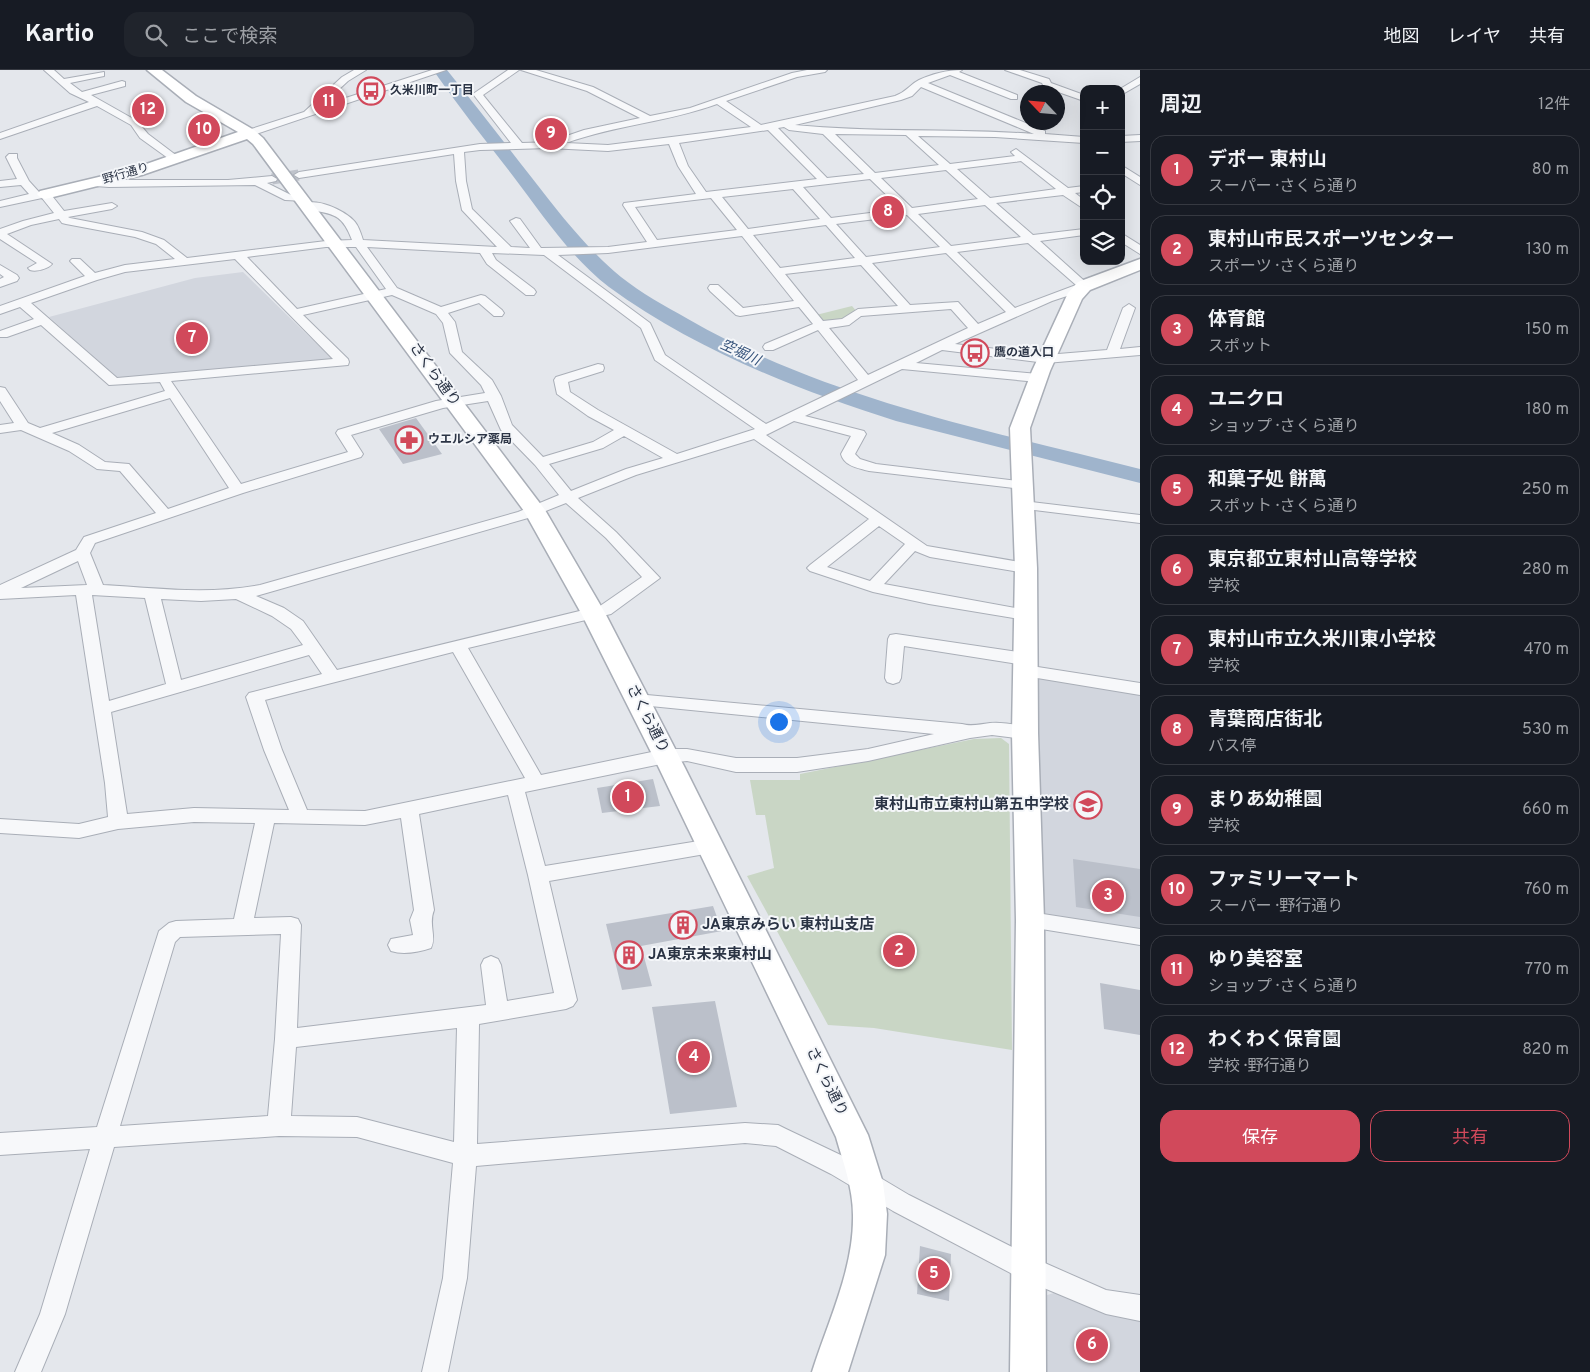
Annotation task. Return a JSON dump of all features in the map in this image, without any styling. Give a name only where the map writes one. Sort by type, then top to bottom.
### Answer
[{"type":"street","points":[[49,70],[61,82],[81,95],[134,122],[144,136],[176,159]]},
{"type":"street","name":"さくら通り","points":[[154,70],[191,99],[249,133],[258,141],[347,244],[383,293],[453,402],[534,510],[593,613],[666,756],[852,1135],[866,1183],[870,1214],[868,1255],[830,1372]]},
{"type":"street","points":[[305,116],[341,77],[361,70]]},
{"type":"street","points":[[249,133],[441,70]]},
{"type":"street","points":[[514,70],[478,94],[517,146]]},
{"type":"street","points":[[526,70],[590,89],[651,120]]},
{"type":"street","points":[[549,145],[588,132],[692,110],[795,75],[822,70]]},
{"type":"street","points":[[1010,70],[1046,81],[1047,85],[1080,97]]},
{"type":"street","points":[[257,182],[289,198],[459,150],[480,147],[549,145],[608,148],[774,126],[898,98],[909,94],[920,83],[953,71],[1014,97]]},
{"type":"street","points":[[61,82],[101,74]]},
{"type":"street","points":[[795,75],[809,78]]},
{"type":"street","points":[[1125,91],[1140,80]]},
{"type":"street","points":[[920,83],[1039,132],[1066,139]]},
{"type":"street","points":[[81,95],[122,84]]},
{"type":"street","points":[[1125,91],[1140,89]]},
{"type":"street","points":[[719,101],[759,128]]},
{"type":"street","points":[[0,136],[98,102]]},
{"type":"street","points":[[774,126],[826,131],[995,134],[1066,139],[1080,137]]},
{"type":"street","points":[[774,126],[825,182]]},
{"type":"street","points":[[826,131],[1014,313]]},
{"type":"street","points":[[908,132],[1084,286]]},
{"type":"street","name":"野行通り","points":[[0,204],[95,183],[176,159],[249,133]]},
{"type":"street","points":[[995,134],[1080,203]]},
{"type":"street","points":[[1125,139],[1140,138]]},
{"type":"street","points":[[672,141],[683,166],[745,233],[866,380]]},
{"type":"street","points":[[459,150],[461,181],[467,210],[508,250]]},
{"type":"street","points":[[13,156],[11,157],[24,182],[41,195],[66,221],[138,234],[160,242],[184,260]]},
{"type":"street","points":[[655,245],[628,206],[1024,158]]},
{"type":"street","points":[[1125,171],[1140,182],[1125,184]]},
{"type":"street","points":[[95,183],[109,185],[150,182],[239,184],[272,179]]},
{"type":"street","points":[[0,184],[24,182]]},
{"type":"street","points":[[796,186],[906,309]]},
{"type":"street","points":[[0,310],[93,277],[125,269],[237,254],[347,244],[542,252],[608,250],[1080,190]]},
{"type":"street","points":[[0,233],[60,215],[112,206]]},
{"type":"street","points":[[516,222],[542,252],[646,326],[660,357],[914,544],[930,552],[1026,568]]},
{"type":"street","points":[[0,233],[46,264],[34,268]]},
{"type":"street","points":[[777,272],[1080,233]]},
{"type":"street","points":[[1125,239],[1140,251]]},
{"type":"street","points":[[484,250],[491,262],[530,292]]},
{"type":"street","points":[[22,302],[114,382],[343,362],[237,254]]},
{"type":"street","points":[[76,262],[93,277]]},
{"type":"street","points":[[0,593],[90,590],[210,596],[241,594],[534,510],[631,472],[760,432],[976,329],[1048,298],[1140,264]]},
{"type":"street","points":[[0,269],[17,277],[0,283]]},
{"type":"street","points":[[1028,1372],[1030,920],[1025,665],[1026,568],[1020,430],[1046,358],[1074,297],[1084,286]]},
{"type":"street","points":[[714,288],[740,312],[802,303]]},
{"type":"street","points":[[294,312],[383,293],[440,311],[449,322],[456,353],[487,383],[506,427],[540,462],[568,497],[611,535],[652,578],[626,593],[605,610],[255,697],[273,750],[300,817]]},
{"type":"street","points":[[440,311],[481,299],[498,313]]},
{"type":"street","points":[[769,347],[820,325],[845,322],[858,314],[954,304],[976,329]]},
{"type":"street","points":[[1112,353],[1129,308]]},
{"type":"street","points":[[3,334],[43,320]]},
{"type":"street","points":[[940,346],[1046,358],[1140,351]]},
{"type":"street","points":[[899,365],[1038,378]]},
{"type":"street","points":[[598,368],[561,380],[564,394],[592,413],[674,458]]},
{"type":"street","points":[[163,378],[238,490]]},
{"type":"street","points":[[0,391],[23,426]]},
{"type":"street","points":[[40,433],[172,393]]},
{"type":"street","points":[[0,593],[82,553],[90,540],[238,490],[356,454],[342,433],[453,402],[494,396]]},
{"type":"street","points":[[793,416],[859,434],[848,454],[849,458],[874,468],[1140,519]]},
{"type":"street","points":[[0,429],[23,426],[74,448],[102,466],[124,467],[165,514]]},
{"type":"street","points":[[540,462],[598,445],[625,430]]},
{"type":"street","points":[[878,518],[815,568],[873,587],[1025,615]]},
{"type":"street","points":[[873,587],[914,544]]},
{"type":"street","points":[[82,553],[90,590],[101,709],[114,784],[118,822]]},
{"type":"street","points":[[152,592],[174,688]]},
{"type":"street","points":[[241,594],[278,612],[297,626],[334,677]]},
{"type":"street","points":[[893,678],[896,639],[1140,689]]},
{"type":"street","points":[[458,645],[536,782]]},
{"type":"street","points":[[101,709],[313,648]]},
{"type":"street","points":[[636,700],[953,727],[970,732]]},
{"type":"street","points":[[0,826],[79,830],[118,822],[194,815],[365,818],[666,756],[687,755],[736,765],[796,765],[868,755],[970,732],[992,729],[1026,733]]},
{"type":"street","points":[[286,1038],[468,1017],[566,1000],[538,875],[515,787]]},
{"type":"street","points":[[398,945],[424,942],[420,920],[424,910],[409,809]]},
{"type":"street","points":[[242,927],[266,817]]},
{"type":"street","points":[[538,875],[710,846]]},
{"type":"street","points":[[1030,920],[1140,937]]},
{"type":"street","points":[[28,1372],[52,1314],[166,937],[176,928],[291,925],[286,1038],[279,1126]]},
{"type":"street","points":[[491,965],[498,1011]]},
{"type":"street","points":[[435,1372],[454,1278],[465,1156],[468,1017]]},
{"type":"street","points":[[0,1144],[279,1126],[357,1127],[465,1156],[745,1133],[778,1136],[839,1166],[866,1183],[1029,1269],[1106,1302],[1140,1308]]},
{"type":"shaded area","points":[[243,272],[332,359],[117,378],[49,317],[195,278]]},
{"type":"shaded area","name":"東村山市立東村山第五中学校","points":[[1036,677],[1140,693],[1140,931],[1037,917]]},
{"type":"shaded area","points":[[1057,1292],[1140,1318],[1140,1372],[1045,1372],[1044,1296]]},
{"type":"green space","points":[[852,306],[858,313],[845,322],[820,325],[812,316]]},
{"type":"green space","points":[[1001,738],[1009,744],[1012,1050],[874,1028],[828,1025],[747,876],[774,868],[765,815],[756,815],[750,780],[800,780],[800,774],[974,739]]},
{"type":"building","name":"ウエルシア薬局","points":[[416,418],[442,454],[403,464],[379,429]]},
{"type":"building","points":[[653,779],[660,806],[602,813],[597,788]]},
{"type":"building","points":[[1073,859],[1140,869],[1140,917],[1076,907]]},
{"type":"building","points":[[713,906],[722,931],[641,946],[652,986],[622,990],[606,924]]},
{"type":"building","points":[[1100,983],[1140,990],[1140,1035],[1104,1029]]},
{"type":"building","points":[[715,1001],[737,1107],[670,1114],[652,1007]]},
{"type":"building","points":[[920,1246],[951,1254],[949,1301],[917,1294]]},
{"type":"waterway","name":"空堀川","points":[[440,70],[574,244],[615,282],[703,336],[770,368],[865,404],[904,416],[1140,476]]},
{"type":"tunnel","points":[[272,179],[299,175]]},
{"type":"place","name":"久米川町一丁目","points":[[371,91]]},
{"type":"place","name":"ゆり美容室","points":[[329,102]]},
{"type":"place","name":"わくわく保育園","points":[[148,110]]},
{"type":"place","name":"ファミリーマート","points":[[204,130]]},
{"type":"place","name":"まりあ幼稚園","points":[[551,134]]},
{"type":"place","name":"青葉商店街北","points":[[888,212]]},
{"type":"place","name":"東村山市立久米川東小学校","points":[[192,338]]},
{"type":"place","name":"鷹の道入口","points":[[975,353]]},
{"type":"place","name":"ウエルシア薬局","points":[[409,440]]},
{"type":"place","name":"デポー 東村山","points":[[628,797]]},
{"type":"place","name":"東村山市立東村山第五中学校","points":[[1088,805]]},
{"type":"place","name":"体育館","points":[[1108,896]]},
{"type":"place","name":"JA東京みらい 東村山支店","points":[[683,925]]},
{"type":"place","name":"東村山市民スポーツセンター","points":[[899,951]]},
{"type":"place","name":"JA東京未来東村山","points":[[629,955]]},
{"type":"place","name":"ユニクロ","points":[[694,1057]]},
{"type":"place","name":"和菓子処 餅萬","points":[[934,1274]]},
{"type":"place","name":"東京都立東村山高等学校","points":[[1092,1345]]}]
